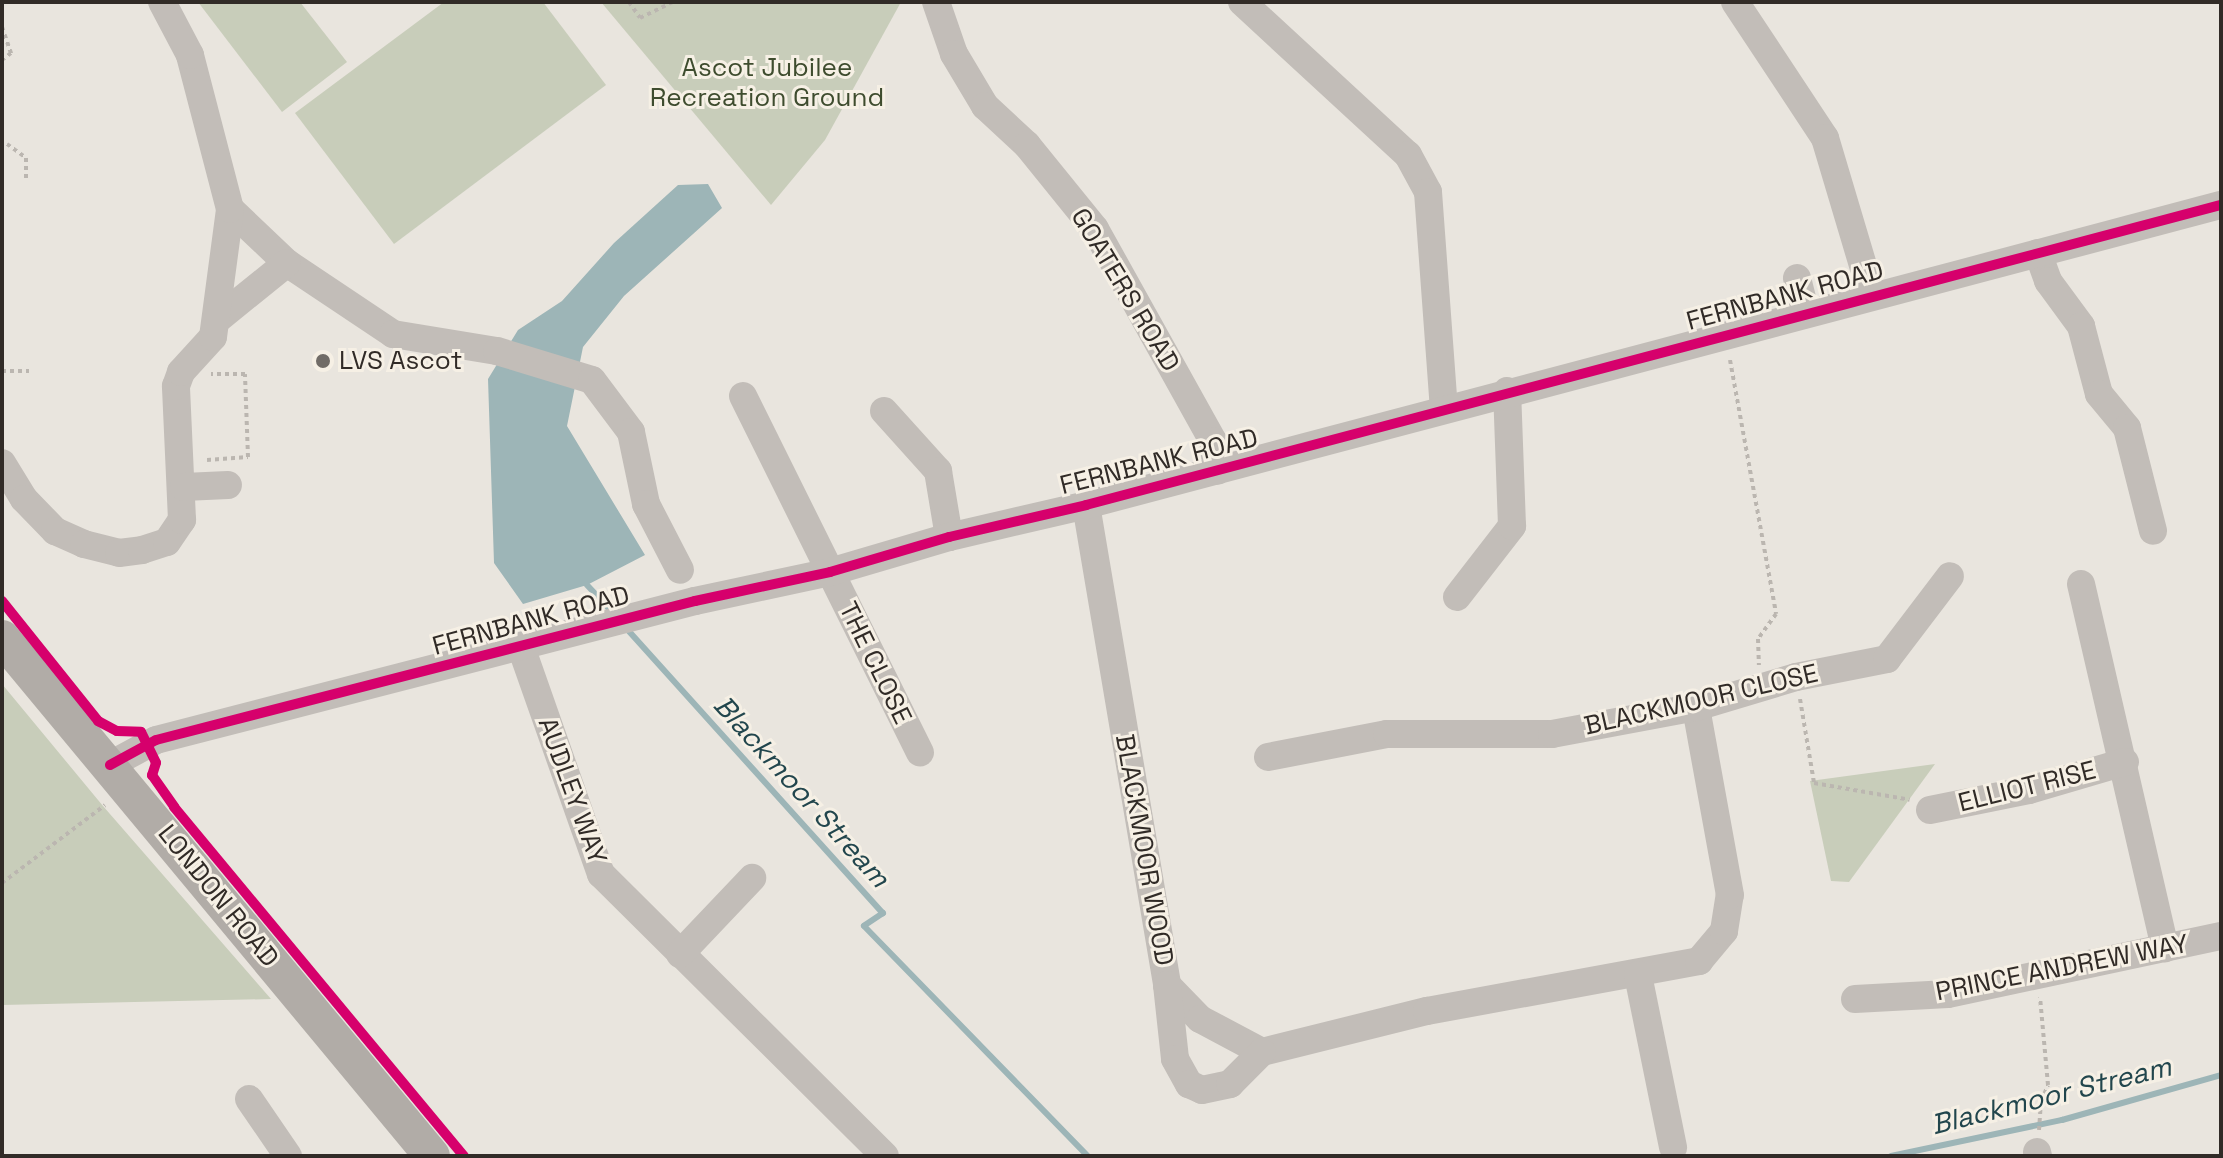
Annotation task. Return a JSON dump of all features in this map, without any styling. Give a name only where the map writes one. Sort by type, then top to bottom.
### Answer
[{"type":"main road","name":"LONDON ROAD","points":[[2,638],[112,781],[432,1156]]},
{"type":"street","points":[[2,463],[24,499],[55,531],[119,553],[167,542],[182,520],[176,386],[187,365],[213,337],[219,318],[230,209],[190,55],[162,2]]},
{"type":"street","name":"GOATERS ROAD","points":[[936,2],[954,54],[985,106],[1027,145],[1095,229],[1213,441],[1217,471]]},
{"type":"street","points":[[1242,2],[1408,155],[1428,192],[1444,408]]},
{"type":"street","points":[[1740,4],[1825,138],[1841,177],[1872,296]]},
{"type":"street","name":"FERNBANK ROAD","points":[[112,781],[156,740],[695,601],[830,572],[949,537],[1217,471],[1507,391],[2221,205]]},
{"type":"street","points":[[230,209],[287,263],[393,334],[497,351],[592,380],[631,432],[646,504],[680,570]]},
{"type":"street","points":[[2038,253],[2048,281],[2081,326],[2099,394],[2127,428],[2153,531]]},
{"type":"street","points":[[219,318],[287,263]]},
{"type":"street","points":[[1797,278],[1806,313]]},
{"type":"street","points":[[1457,597],[1512,526],[1507,391]]},
{"type":"street","name":"THE CLOSE","points":[[743,396],[920,753]]},
{"type":"street","points":[[884,411],[938,471],[949,537]]},
{"type":"street","points":[[182,474],[228,485]]},
{"type":"street","name":"BLACKMOOR WOOD","points":[[1086,505],[1167,985],[1200,1019],[1262,1052]]},
{"type":"street","name":"BLACKMOOR CLOSE","points":[[1268,757],[1387,734],[1552,734],[1696,707],[1796,677],[1887,659],[1950,576]]},
{"type":"street","name":"ELLIOT RISE","points":[[2081,584],[2125,762],[2165,948]]},
{"type":"street","name":"AUDLEY WAY","points":[[521,647],[596,865],[612,888],[885,1156]]},
{"type":"street","points":[[1167,985],[1175,1059],[1189,1084],[1202,1090],[1230,1084],[1262,1052],[1427,1011],[1638,975],[1699,961],[1724,931],[1730,895],[1696,707]]},
{"type":"street","name":"ELLIOT RISE","points":[[1930,810],[2029,790],[2125,762]]},
{"type":"street","points":[[680,954],[752,878]]},
{"type":"street","name":"PRINCE ANDREW WAY","points":[[1855,999],[1948,994],[2221,936]]},
{"type":"street","points":[[1638,975],[1673,1147]]},
{"type":"street","points":[[249,1099],[288,1156]]},
{"type":"path","points":[[629,2],[640,18],[673,2]]},
{"type":"path","points":[[2,27],[11,53],[2,60]]},
{"type":"path","points":[[7,144],[26,158],[26,180]]},
{"type":"path","points":[[1725,334],[1776,614],[1758,639],[1761,688]]},
{"type":"path","points":[[182,474],[248,457],[245,374],[203,375],[187,365]]},
{"type":"path","points":[[2,371],[29,371]]},
{"type":"path","points":[[1796,677],[1814,783],[1909,800],[1930,810]]},
{"type":"path","points":[[2,883],[112,781]]},
{"type":"path","points":[[2037,975],[2048,1085],[2040,1110],[2038,1146]]},
{"type":"green space","points":[[198,2],[300,2],[347,62],[282,112]]},
{"type":"green space","points":[[444,2],[543,2],[606,85],[394,244],[295,113]]},
{"type":"green space","name":"Ascot Jubilee Recreation Ground","points":[[601,2],[901,2],[825,140],[771,205]]},
{"type":"green space","points":[[2,684],[103,806],[271,999],[2,1005]]},
{"type":"green space","points":[[1935,764],[1849,882],[1831,881],[1810,781]]},
{"type":"water","points":[[708,184],[722,208],[624,296],[583,347],[567,426],[645,555],[587,585],[523,604],[494,563],[488,379],[518,330],[562,301],[614,243],[678,185]]},
{"type":"waterway","name":"Blackmoor Stream","points":[[587,585],[613,613]]},
{"type":"waterway","name":"Blackmoor Stream","points":[[626,628],[883,913],[864,926],[1088,1156]]},
{"type":"waterway","name":"Blackmoor Stream","points":[[1891,1156],[2062,1120],[2221,1075]]},
{"type":"cycle path","points":[[110,765],[156,740],[695,601],[830,572],[949,537],[1086,505],[2221,205]]},
{"type":"cycle path","points":[[2,601],[98,721],[117,731],[141,732],[156,763],[152,775],[174,807],[464,1156]]},
{"type":"place","name":"LVS Ascot","points":[[323,361]]}]
